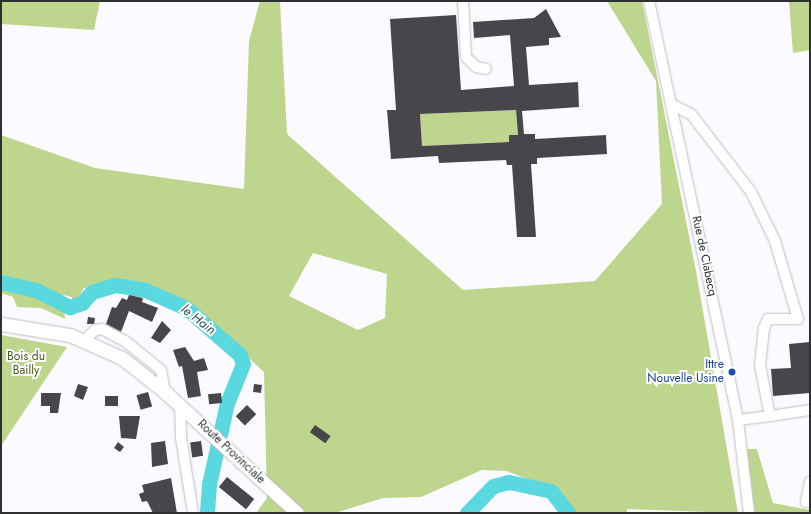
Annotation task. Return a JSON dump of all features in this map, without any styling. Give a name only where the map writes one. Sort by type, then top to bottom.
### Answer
[{"type":"main road","name":"Route Provinciale","points":[[1,324],[52,332],[85,340],[122,358],[180,405],[297,513]]},
{"type":"street","points":[[463,1],[466,57],[476,67],[486,69]]},
{"type":"street","name":"Rue de Clabecq","points":[[649,1],[738,420],[749,513]]},
{"type":"street","points":[[671,104],[696,120],[751,192],[775,241],[798,319],[768,319],[764,328],[760,365],[770,416]]},
{"type":"street","points":[[180,405],[180,438],[193,513]]},
{"type":"street","points":[[738,420],[810,410]]},
{"type":"street","points":[[806,502],[810,481]]},
{"type":"green space","points":[[1,1],[100,1],[94,30],[1,24]]},
{"type":"green space","points":[[260,1],[280,1],[287,134],[463,290],[595,281],[662,204],[656,81],[607,1],[642,1],[696,271],[738,513],[627,509],[627,513],[575,513],[560,492],[507,471],[482,470],[421,497],[383,498],[335,513],[256,513],[267,498],[264,372],[206,318],[122,281],[84,288],[72,309],[72,297],[63,295],[65,319],[41,308],[17,307],[13,297],[1,293],[1,135],[95,168],[244,189],[249,41]],"holes":[[[313,253],[387,274],[385,318],[358,330],[289,296]]]},
{"type":"green space","points":[[789,1],[810,1],[810,50],[793,53]]},
{"type":"green space","points":[[516,110],[518,135],[509,135],[509,142],[422,146],[420,114]]},
{"type":"green space","name":"Bois du Bailly","points":[[1,335],[67,347],[1,446]]},
{"type":"green space","points":[[747,449],[757,449],[773,503],[810,510],[810,513],[755,513]]},
{"type":"building","points":[[546,9],[561,37],[549,38],[549,45],[526,47],[529,85],[578,82],[579,107],[522,111],[524,134],[535,134],[535,139],[606,135],[607,154],[537,158],[537,164],[531,164],[536,237],[517,237],[512,165],[507,165],[506,160],[439,163],[438,156],[391,159],[387,110],[396,110],[390,19],[456,15],[461,90],[514,86],[510,35],[474,38],[473,22],[534,18]],"holes":[[[516,110],[518,135],[509,135],[509,142],[422,146],[420,114]]]},
{"type":"building","points":[[129,295],[143,298],[142,302],[158,308],[152,322],[129,311],[121,332],[106,324],[112,307],[116,308],[122,298],[127,300]]},
{"type":"building","points":[[88,317],[95,318],[94,324],[87,324]]},
{"type":"building","points":[[162,321],[171,330],[160,343],[151,338]]},
{"type":"building","points":[[810,342],[810,393],[773,396],[771,369],[791,368],[789,344]]},
{"type":"building","points":[[185,347],[194,361],[204,358],[208,370],[197,372],[201,396],[188,398],[182,366],[179,367],[173,350]]},
{"type":"building","points":[[78,384],[88,387],[83,400],[74,396]]},
{"type":"building","points":[[254,384],[262,385],[261,393],[253,392]]},
{"type":"building","points":[[148,392],[152,406],[141,410],[136,395]]},
{"type":"building","points":[[41,393],[61,393],[58,413],[50,413],[50,406],[41,406]]},
{"type":"building","points":[[221,393],[222,403],[209,404],[208,394]]},
{"type":"building","points":[[105,396],[118,396],[118,406],[105,406]]},
{"type":"building","points":[[247,405],[256,414],[245,426],[236,416]]},
{"type":"building","points":[[119,416],[140,416],[136,439],[121,438]]},
{"type":"building","points":[[315,425],[331,436],[325,443],[310,432]]},
{"type":"building","points":[[165,441],[168,464],[152,467],[151,443]]},
{"type":"building","points":[[201,441],[203,456],[192,457],[190,443]]},
{"type":"building","points":[[118,442],[124,447],[120,452],[114,448]]},
{"type":"building","points":[[227,477],[254,499],[246,509],[219,487]]},
{"type":"building","points":[[171,478],[177,513],[153,513],[147,501],[142,502],[139,494],[144,492],[142,485]]},
{"type":"waterway","name":"le Hain","points":[[1,282],[36,290],[70,307],[82,303],[92,292],[115,285],[145,290],[186,308],[240,355],[243,364],[227,403],[209,484],[207,513]]},
{"type":"waterway","name":"le Hain","points":[[467,513],[493,486],[509,482],[551,491],[568,513]]},
{"type":"place","name":"Ittre Nouvelle Usine","points":[[732,372]]}]
